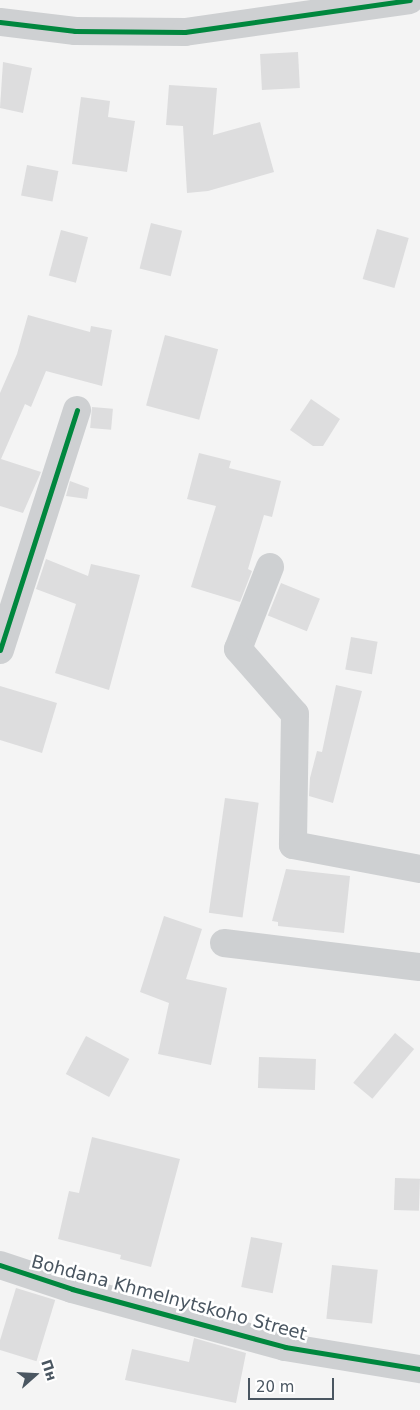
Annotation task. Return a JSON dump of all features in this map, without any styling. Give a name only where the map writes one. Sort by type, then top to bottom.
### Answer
[{"type":"street","points":[[0,22],[75,31],[185,32],[410,0]]},
{"type":"street","points":[[0,650],[77,410]]},
{"type":"street","points":[[270,567],[238,649],[296,714],[293,845],[420,869]]},
{"type":"street","points":[[224,943],[420,967]]},
{"type":"street","name":"Bohdana Khmelnytskoho Street","points":[[0,1265],[72,1289],[285,1348],[420,1369]]},
{"type":"building","points":[[298,52],[300,88],[262,90],[260,54]]},
{"type":"building","points":[[3,62],[32,68],[23,113],[0,108]]},
{"type":"building","points":[[169,85],[217,88],[213,135],[260,122],[274,172],[208,191],[187,193],[183,126],[166,125]]},
{"type":"building","points":[[81,97],[110,101],[108,117],[135,121],[127,172],[72,164]]},
{"type":"building","points":[[27,165],[58,171],[52,202],[21,195]]},
{"type":"building","points":[[151,223],[182,231],[171,276],[140,269]]},
{"type":"building","points":[[377,229],[409,238],[394,288],[363,279]]},
{"type":"building","points":[[61,230],[88,237],[76,283],[49,275]]},
{"type":"building","points":[[28,315],[90,332],[91,326],[112,330],[102,386],[46,371],[31,407],[25,404],[1,459],[41,472],[23,513],[0,506],[0,393],[17,354]]},
{"type":"building","points":[[165,335],[218,349],[199,420],[146,406]]},
{"type":"building","points":[[311,399],[340,419],[323,446],[313,446],[290,430]]},
{"type":"building","points":[[92,407],[113,409],[111,430],[90,428]]},
{"type":"building","points":[[199,453],[231,461],[229,468],[281,481],[272,517],[264,515],[248,569],[252,571],[240,602],[191,587],[216,506],[187,499]]},
{"type":"building","points":[[70,481],[89,488],[87,499],[66,496]]},
{"type":"building","points":[[46,559],[88,576],[91,564],[140,575],[109,690],[55,673],[76,604],[36,589]]},
{"type":"building","points":[[281,583],[320,599],[307,631],[268,615]]},
{"type":"building","points":[[351,637],[378,642],[372,674],[345,669]]},
{"type":"building","points":[[336,685],[362,691],[333,803],[309,796],[310,778],[317,751],[322,752]]},
{"type":"building","points":[[0,686],[57,703],[42,753],[0,740]]},
{"type":"building","points":[[225,798],[259,803],[243,918],[209,913]]},
{"type":"building","points":[[286,869],[350,876],[344,933],[278,926],[278,922],[272,921]]},
{"type":"building","points":[[164,916],[202,929],[186,979],[227,988],[211,1065],[158,1054],[169,1003],[140,992]]},
{"type":"building","points":[[395,1033],[414,1049],[372,1099],[353,1083]]},
{"type":"building","points":[[86,1036],[129,1059],[109,1097],[66,1074]]},
{"type":"building","points":[[259,1057],[316,1059],[315,1090],[258,1088]]},
{"type":"building","points":[[92,1137],[180,1159],[151,1267],[120,1259],[121,1255],[58,1239],[69,1191],[79,1193]]},
{"type":"building","points":[[395,1178],[420,1179],[419,1211],[394,1210]]},
{"type":"building","points":[[251,1237],[282,1243],[273,1293],[241,1287]]},
{"type":"building","points":[[332,1265],[378,1270],[372,1324],[326,1319]]},
{"type":"building","points":[[16,1288],[55,1300],[36,1361],[0,1350],[0,1340]]},
{"type":"building","points":[[194,1338],[246,1353],[236,1403],[125,1380],[132,1349],[189,1362]]},
{"type":"cycle path","points":[[0,22],[75,31],[185,32],[410,0]]},
{"type":"cycle path","points":[[0,650],[77,410]]},
{"type":"cycle path","points":[[0,1265],[72,1289],[285,1347],[420,1369]]}]
